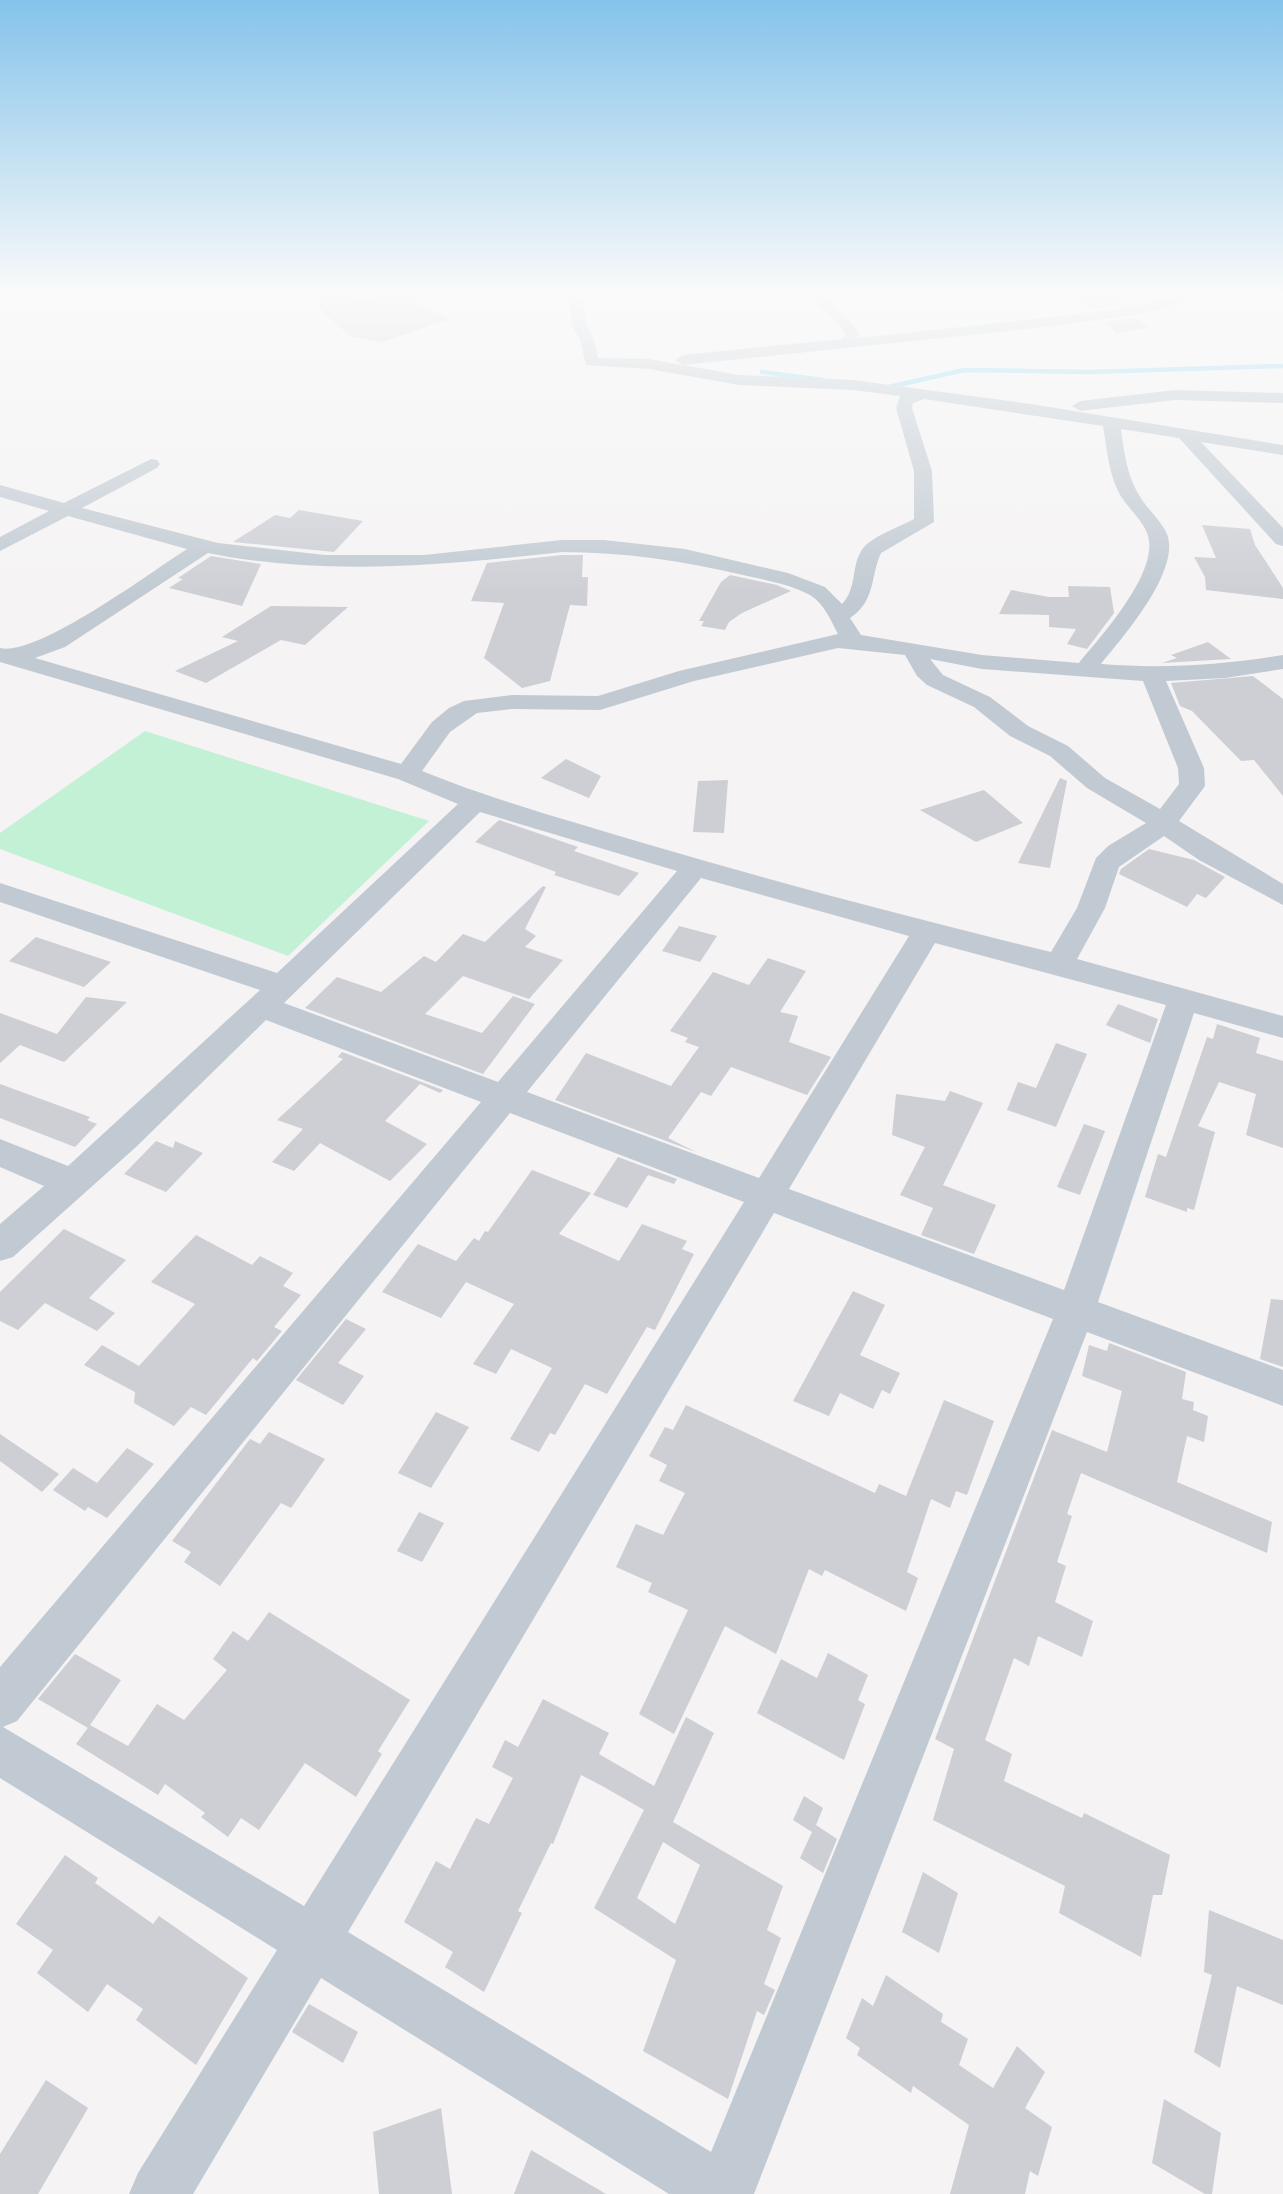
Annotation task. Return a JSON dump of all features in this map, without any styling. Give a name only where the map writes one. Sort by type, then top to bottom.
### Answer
[{"type":"street","points":[[906,394],[1031,409],[1283,450]]},
{"type":"street","points":[[838,617],[854,606],[864,592],[869,555],[873,549],[924,522],[923,471],[904,408],[905,400],[918,396]]},
{"type":"street","points":[[1031,409],[1175,396],[1283,398]]},
{"type":"street","points":[[1084,671],[1125,621],[1147,582],[1159,550],[1158,537],[1122,478],[1111,422]]},
{"type":"street","points":[[1185,435],[1283,540]]},
{"type":"street","points":[[0,545],[151,464]]},
{"type":"street","points":[[0,491],[204,547],[355,562],[424,561],[562,546],[604,546],[685,555],[781,577],[818,592],[828,599],[853,640]]},
{"type":"street","points":[[7,657],[57,642],[204,547]]},
{"type":"street","points":[[407,774],[441,727],[457,713],[471,706],[512,702],[600,703],[687,676],[782,652],[853,640],[982,662],[1152,676],[1225,671],[1283,663]]},
{"type":"street","points":[[913,649],[925,671],[935,680],[982,702],[1019,732],[1040,739],[1096,783],[1209,854],[1283,896]]},
{"type":"street","points":[[7,657],[407,774],[475,802],[695,867],[1283,1027]]},
{"type":"street","points":[[1059,964],[1090,908],[1106,864],[1118,852],[1164,824],[1178,800],[1192,786],[1191,768],[1152,676]]},
{"type":"street","points":[[0,1246],[124,1138],[475,802]]},
{"type":"street","points":[[0,1704],[695,867]]},
{"type":"street","points":[[0,892],[273,997],[503,1098],[1283,1388]]},
{"type":"street","points":[[159,2194],[314,1944],[927,931]]},
{"type":"street","points":[[0,1750],[724,2194],[1076,1311],[1183,999]]},
{"type":"street","points":[[0,1152],[71,1183]]},
{"type":"green space","points":[[145,731],[429,821],[288,956],[0,849],[0,833]]},
{"type":"building","points":[[299,510],[363,521],[334,552],[233,542],[275,515],[290,518]]},
{"type":"building","points":[[1202,525],[1250,529],[1255,545],[1283,588],[1283,599],[1206,590],[1205,577],[1194,557],[1216,558]]},
{"type":"building","points":[[583,555],[582,577],[588,577],[587,606],[570,605],[550,681],[522,688],[484,658],[504,603],[471,601],[487,563]]},
{"type":"building","points":[[211,556],[261,564],[242,606],[169,588],[183,579],[178,578]]},
{"type":"building","points":[[730,575],[777,585],[791,591],[742,613],[729,622],[725,630],[701,626],[704,621],[699,621],[721,582]]},
{"type":"building","points":[[1068,586],[1110,587],[1114,613],[1087,649],[1067,644],[1076,629],[1049,627],[1049,615],[999,614],[1011,590],[1049,597],[1069,597]]},
{"type":"building","points":[[271,606],[348,607],[305,645],[281,640],[206,683],[175,671],[238,641],[222,637]]},
{"type":"building","points":[[1208,642],[1231,659],[1162,663],[1177,658],[1171,655]]},
{"type":"building","points":[[1253,676],[1283,699],[1283,796],[1254,760],[1241,761],[1192,711],[1180,706],[1171,683]]},
{"type":"building","points":[[566,759],[601,776],[589,798],[541,778]]},
{"type":"building","points":[[1060,778],[1067,781],[1050,868],[1018,863]]},
{"type":"building","points":[[728,780],[724,833],[693,832],[698,781]]},
{"type":"building","points":[[984,790],[1023,823],[976,842],[920,810]]},
{"type":"building","points":[[499,820],[578,847],[574,851],[639,873],[619,896],[554,875],[556,872],[475,842]]},
{"type":"building","points":[[1149,849],[1194,860],[1225,877],[1206,898],[1197,894],[1187,907],[1119,874],[1121,869]]},
{"type":"building","points":[[543,886],[546,887],[525,929],[536,936],[525,947],[563,960],[529,999],[463,976],[425,1014],[482,1033],[513,996],[535,1004],[483,1074],[305,1008],[337,977],[381,992],[424,956],[436,962],[463,934],[485,942]]},
{"type":"building","points":[[679,926],[717,936],[700,962],[662,951]]},
{"type":"building","points":[[36,937],[111,962],[84,987],[9,961]]},
{"type":"building","points":[[768,958],[806,971],[780,1012],[798,1016],[789,1042],[831,1057],[807,1095],[731,1067],[711,1096],[701,1092],[668,1138],[696,1152],[555,1100],[586,1053],[671,1086],[699,1047],[685,1042],[688,1038],[670,1031],[713,972],[749,985]]},
{"type":"building","points":[[86,997],[127,1002],[64,1062],[20,1045],[0,1063],[0,1013],[57,1034]]},
{"type":"building","points":[[1118,1004],[1158,1019],[1150,1043],[1106,1025]]},
{"type":"building","points":[[1217,1024],[1260,1038],[1256,1053],[1283,1061],[1283,1148],[1246,1135],[1256,1094],[1219,1082],[1198,1126],[1215,1132],[1194,1210],[1187,1208],[1187,1212],[1145,1197],[1158,1154],[1166,1157],[1207,1037],[1213,1039]]},
{"type":"building","points":[[1056,1043],[1087,1054],[1056,1127],[1007,1110],[1018,1082],[1036,1088]]},
{"type":"building","points":[[342,1052],[443,1090],[440,1093],[420,1084],[385,1121],[427,1144],[390,1181],[320,1143],[294,1171],[272,1162],[303,1129],[277,1120],[343,1059],[338,1057]]},
{"type":"building","points":[[0,1084],[90,1117],[87,1120],[97,1124],[75,1147],[0,1118]]},
{"type":"building","points":[[950,1091],[983,1103],[943,1185],[996,1205],[974,1254],[921,1235],[933,1208],[900,1195],[925,1147],[892,1135],[896,1094],[945,1101]]},
{"type":"building","points":[[1084,1124],[1105,1131],[1080,1195],[1057,1187]]},
{"type":"building","points":[[156,1141],[173,1148],[175,1141],[203,1153],[166,1192],[124,1174]]},
{"type":"building","points":[[618,1157],[677,1179],[674,1184],[648,1175],[627,1208],[593,1195]]},
{"type":"building","points":[[532,1170],[591,1193],[559,1234],[619,1261],[642,1224],[687,1241],[682,1249],[694,1254],[655,1330],[647,1327],[607,1394],[585,1384],[555,1435],[550,1433],[539,1452],[510,1439],[552,1368],[511,1349],[496,1374],[473,1364],[514,1304],[466,1282],[441,1318],[382,1292],[418,1244],[456,1261],[474,1238],[479,1241],[485,1231],[488,1232]]},
{"type":"building","points":[[64,1229],[126,1260],[89,1298],[115,1313],[97,1331],[45,1303],[18,1330],[0,1321],[0,1292]]},
{"type":"building","points":[[196,1235],[252,1265],[260,1256],[293,1273],[283,1286],[301,1295],[274,1327],[282,1331],[257,1361],[253,1358],[206,1415],[191,1407],[174,1426],[134,1403],[135,1392],[84,1365],[102,1345],[139,1366],[195,1304],[151,1282]]},
{"type":"building","points":[[853,1291],[885,1305],[860,1355],[900,1373],[890,1394],[882,1390],[873,1409],[840,1393],[829,1416],[793,1401]]},
{"type":"building","points":[[1271,1299],[1283,1300],[1283,1367],[1260,1359]]},
{"type":"building","points":[[346,1319],[366,1329],[338,1363],[364,1376],[343,1405],[296,1380]]},
{"type":"building","points":[[1109,1343],[1186,1372],[1182,1399],[1194,1402],[1193,1410],[1208,1416],[1204,1442],[1187,1436],[1177,1482],[1272,1522],[1267,1553],[1081,1473],[1067,1514],[1072,1516],[1057,1562],[1066,1566],[1055,1602],[1093,1621],[1082,1657],[1038,1636],[1029,1666],[1014,1658],[985,1740],[1012,1754],[1004,1781],[1082,1818],[1084,1813],[1170,1855],[1162,1895],[1153,1895],[1141,1957],[1059,1913],[1065,1886],[933,1820],[954,1749],[935,1739],[1052,1430],[1107,1452],[1122,1391],[1082,1376],[1089,1345],[1107,1351]]},
{"type":"building","points":[[944,1400],[994,1421],[967,1495],[956,1491],[950,1508],[931,1499],[907,1572],[918,1578],[906,1611],[825,1570],[822,1576],[809,1569],[776,1654],[725,1626],[674,1734],[639,1714],[688,1610],[648,1592],[652,1583],[616,1567],[636,1524],[663,1535],[685,1493],[659,1481],[667,1465],[649,1456],[665,1427],[673,1430],[686,1405],[875,1493],[879,1484],[906,1496]]},
{"type":"building","points":[[436,1412],[469,1427],[431,1488],[398,1473]]},
{"type":"building","points":[[269,1432],[325,1459],[291,1508],[281,1503],[220,1586],[184,1562],[191,1552],[172,1541],[250,1439],[260,1444]]},
{"type":"building","points":[[0,1434],[59,1474],[42,1492],[0,1461]]},
{"type":"building","points":[[127,1448],[154,1464],[107,1518],[88,1507],[85,1511],[53,1490],[73,1468],[97,1483]]},
{"type":"building","points":[[419,1512],[444,1523],[422,1562],[397,1551]]},
{"type":"building","points":[[269,1612],[410,1700],[378,1751],[382,1754],[356,1797],[305,1763],[259,1830],[241,1818],[228,1837],[201,1817],[205,1813],[165,1784],[158,1795],[76,1744],[90,1725],[128,1746],[157,1704],[184,1720],[227,1670],[213,1659],[233,1631],[248,1641]]},
{"type":"building","points":[[828,1653],[868,1675],[858,1700],[865,1704],[844,1760],[757,1713],[781,1659],[817,1678]]},
{"type":"building","points":[[75,1654],[121,1680],[88,1728],[38,1699]]},
{"type":"building","points":[[543,1699],[609,1733],[599,1754],[654,1786],[686,1717],[714,1733],[673,1822],[783,1886],[767,1930],[781,1938],[764,1984],[775,1990],[764,2015],[757,2011],[728,2099],[643,2051],[676,1960],[594,1908],[644,1810],[604,1787],[581,1775],[553,1844],[551,1843],[518,1911],[522,1913],[484,1992],[445,1967],[453,1952],[404,1922],[436,1861],[450,1869],[476,1818],[489,1824],[513,1778],[492,1767],[505,1740],[518,1747]],"holes":[[[663,1842],[700,1865],[675,1924],[637,1898]]]},
{"type":"building","points":[[804,1796],[823,1808],[816,1825],[837,1839],[823,1873],[800,1858],[812,1832],[793,1820]]},
{"type":"building","points":[[65,1855],[98,1878],[95,1883],[153,1924],[159,1916],[248,1978],[196,2065],[136,2020],[143,2009],[107,1984],[88,2012],[37,1973],[53,1950],[16,1924]]},
{"type":"building","points":[[923,1872],[958,1893],[939,1953],[902,1932]]},
{"type":"building","points":[[1209,1910],[1283,1940],[1283,2005],[1237,1986],[1220,2068],[1194,2052],[1212,1975],[1204,1972]]},
{"type":"building","points":[[886,1975],[943,2014],[941,2022],[968,2039],[959,2065],[993,2088],[1017,2046],[1045,2072],[1025,2108],[1052,2127],[1038,2176],[1030,2171],[1025,2194],[950,2194],[969,2125],[913,2086],[911,2093],[857,2055],[860,2048],[846,2038],[862,1998],[873,2006]]},
{"type":"building","points":[[309,2004],[358,2032],[343,2063],[292,2032]]},
{"type":"building","points":[[46,2080],[88,2108],[38,2194],[0,2194],[0,2154]]},
{"type":"building","points":[[1164,2099],[1221,2133],[1212,2194],[1205,2194],[1152,2163]]},
{"type":"building","points":[[441,2108],[452,2194],[379,2194],[373,2132]]},
{"type":"building","points":[[531,2150],[606,2194],[514,2194]]}]
